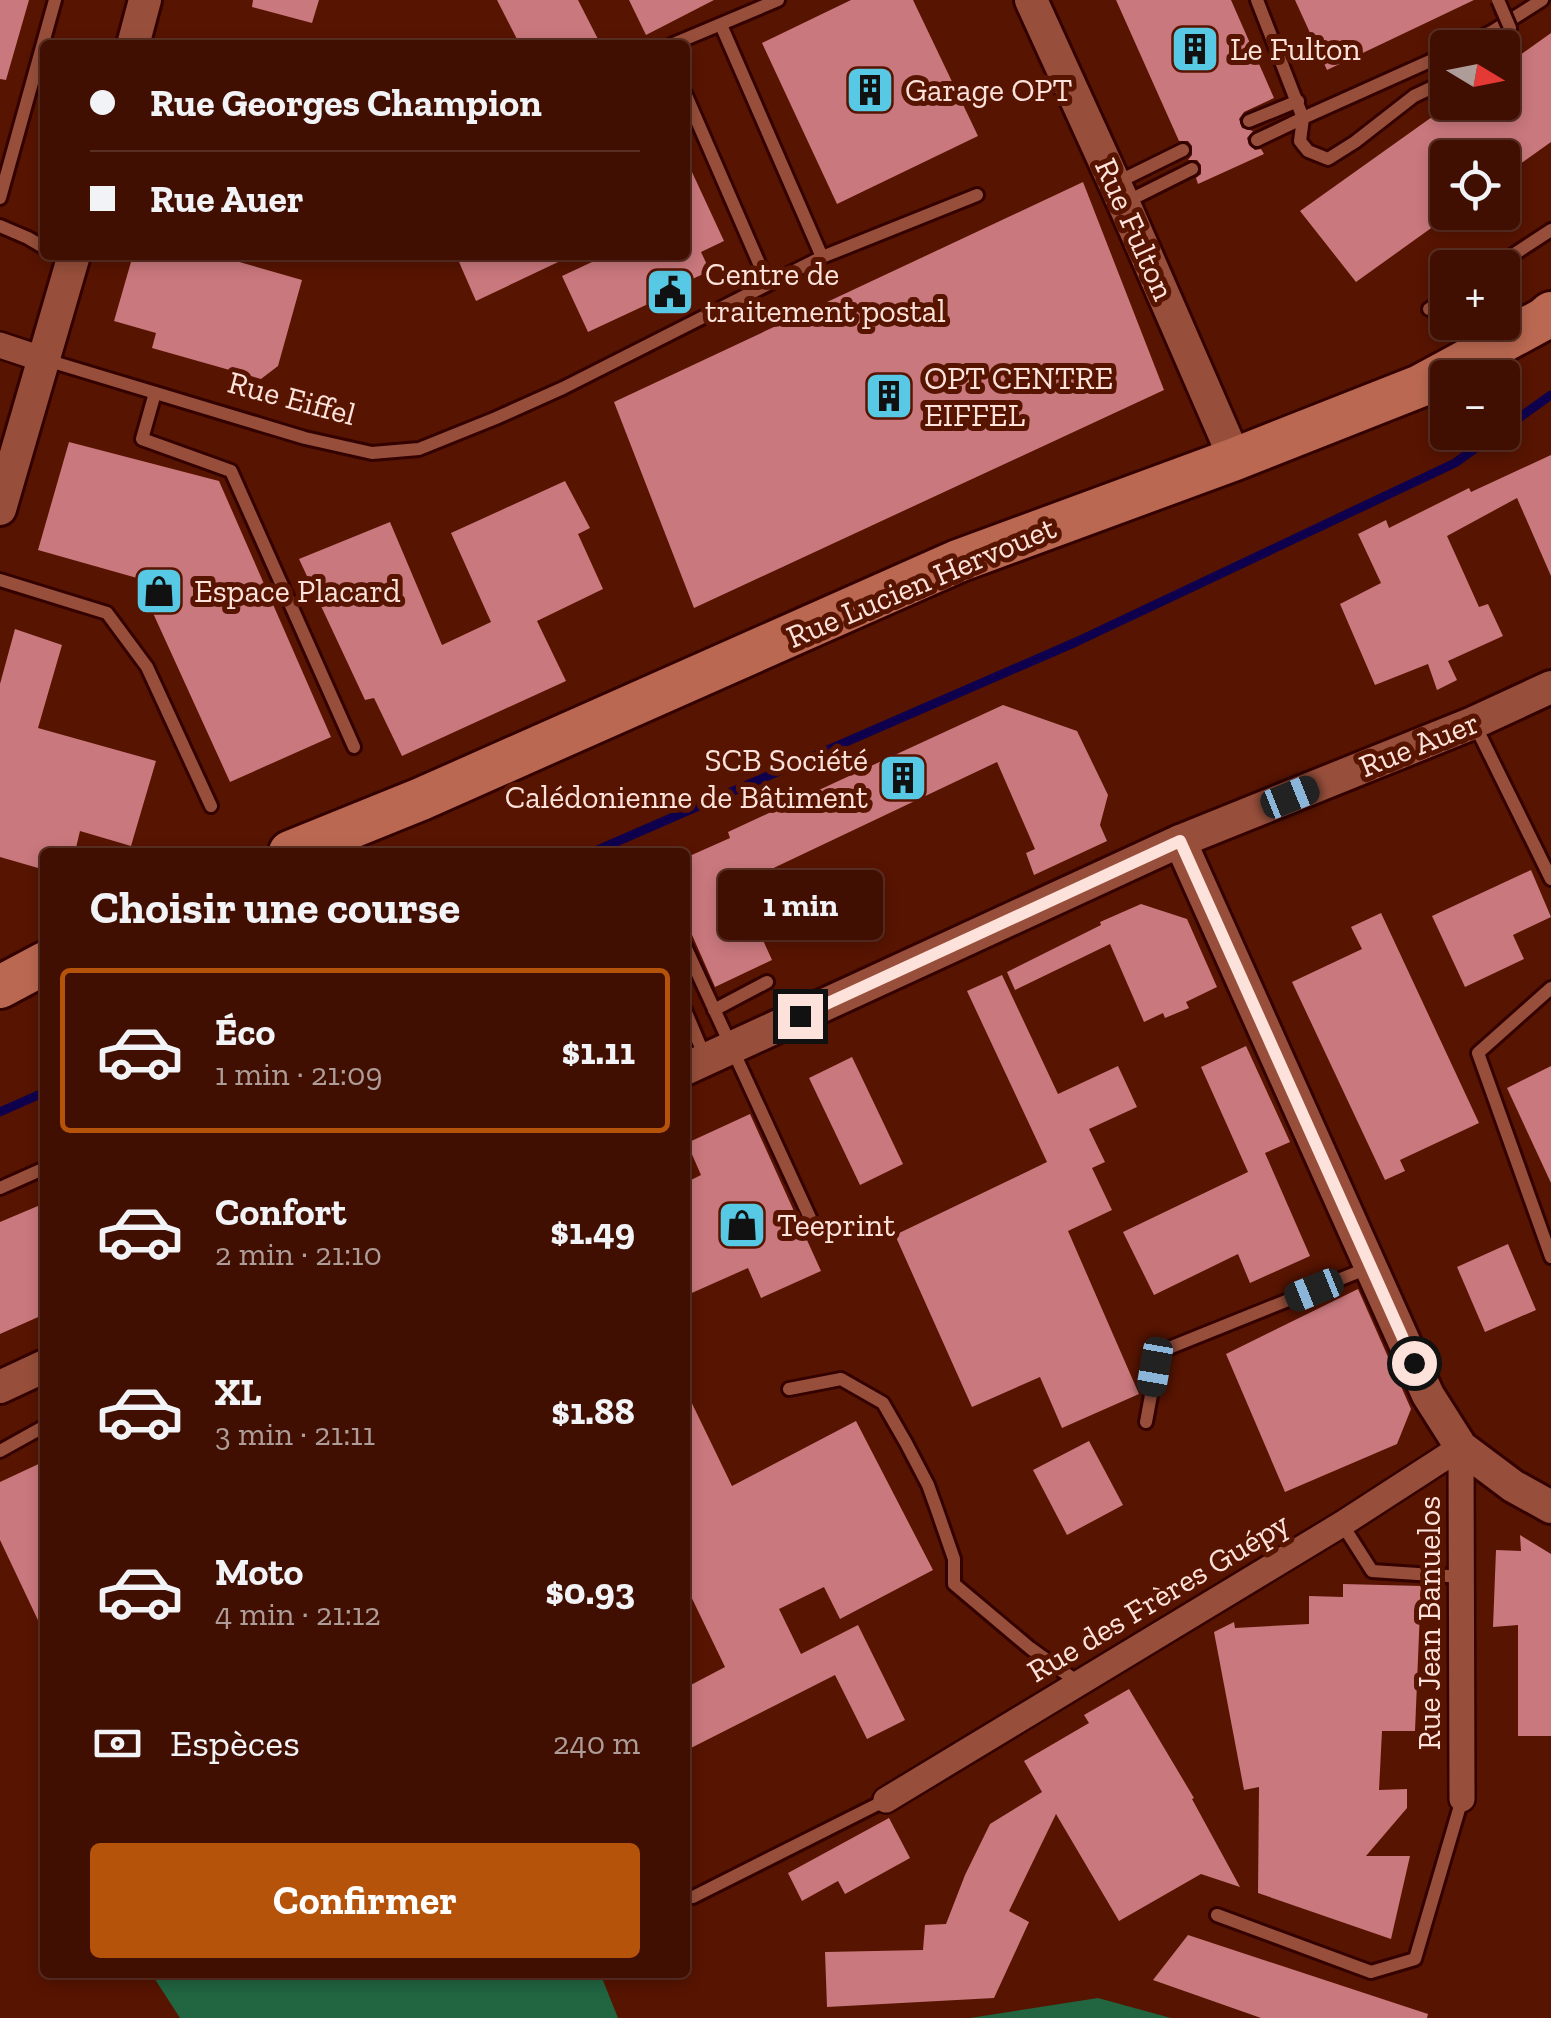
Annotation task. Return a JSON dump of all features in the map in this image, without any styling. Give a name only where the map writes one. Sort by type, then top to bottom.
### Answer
[{"type":"main road","name":"Rue Lucien Hervouet","points":[[300,848],[421,799],[958,561],[1420,386],[1551,313]]},
{"type":"main road","points":[[0,965],[40,950]]},
{"type":"main road","points":[[0,987],[40,966]]},
{"type":"street","points":[[134,40],[145,0]]},
{"type":"street","name":"Rue Fulton","points":[[1031,0],[1120,193],[1234,459]]},
{"type":"street","points":[[3,488],[42,359],[61,260]]},
{"type":"street","name":"Rue Eiffel","points":[[0,346],[42,359]]},
{"type":"street","name":"Rue Auer","points":[[707,1059],[1180,841],[1474,723],[1551,687]]},
{"type":"street","points":[[1180,841],[1428,1395],[1461,1447],[1513,1486],[1551,1507]]},
{"type":"street","points":[[0,1387],[40,1368]]},
{"type":"street","name":"Rue des Frères Guépy","points":[[886,1800],[1342,1524],[1461,1447]]},
{"type":"street","name":"Rue Jean Banuelos","points":[[1461,1447],[1462,1800]]},
{"type":"lane","points":[[44,40],[55,0]]},
{"type":"lane","points":[[684,40],[778,0]]},
{"type":"lane","points":[[1257,0],[1298,100],[1303,118],[1300,141],[1308,150],[1328,159],[1430,88]]},
{"type":"lane","points":[[1498,0],[1509,30]]},
{"type":"lane","points":[[1496,30],[1542,0]]},
{"type":"lane","points":[[721,26],[822,257]]},
{"type":"lane","points":[[0,198],[40,54]]},
{"type":"lane","points":[[1257,140],[1430,61]]},
{"type":"lane","points":[[1249,122],[1298,100]]},
{"type":"lane","points":[[690,105],[768,284]]},
{"type":"lane","points":[[1120,193],[1183,150]]},
{"type":"lane","points":[[1120,193],[1192,169]]},
{"type":"lane","name":"Rue Eiffel","points":[[42,359],[305,438],[372,453],[419,449],[563,388],[822,257],[977,195]]},
{"type":"lane","points":[[0,226],[40,244]]},
{"type":"lane","points":[[1520,250],[1551,230]]},
{"type":"lane","points":[[155,393],[142,440],[231,470],[354,748]]},
{"type":"lane","points":[[0,580],[106,613],[147,667],[211,806]]},
{"type":"lane","points":[[1474,723],[1551,879]]},
{"type":"lane","points":[[690,957],[714,1010],[707,1059]]},
{"type":"lane","points":[[714,1010],[767,982]]},
{"type":"lane","points":[[1551,988],[1478,1053],[1551,1256]]},
{"type":"lane","points":[[690,1021],[707,1059],[811,1220]]},
{"type":"lane","points":[[0,1188],[40,1170]]},
{"type":"lane","points":[[1146,1422],[1158,1352],[1371,1267]]},
{"type":"lane","points":[[789,1390],[841,1378],[883,1404],[928,1485],[954,1559],[954,1584],[1079,1683]]},
{"type":"lane","points":[[0,1451],[40,1429]]},
{"type":"lane","points":[[1342,1524],[1372,1571],[1463,1577]]},
{"type":"lane","points":[[693,1897],[886,1800]]},
{"type":"lane","points":[[1216,1915],[1372,1972],[1416,1959],[1462,1800]]},
{"type":"green space","points":[[154,1978],[602,1978],[618,2018],[180,2018]]},
{"type":"green space","points":[[1098,1998],[1171,2018],[970,2018]]},
{"type":"building","points":[[0,0],[29,0],[6,80],[0,79]]},
{"type":"building","points":[[253,0],[319,0],[312,23],[252,7]]},
{"type":"building","points":[[497,0],[578,0],[598,40],[517,40]]},
{"type":"building","points":[[629,0],[714,0],[646,35]]},
{"type":"building","name":"Garage OPT","points":[[851,0],[913,0],[978,136],[837,204],[762,43]]},
{"type":"building","name":"Le Fulton","points":[[1116,0],[1231,0],[1274,98],[1244,112],[1239,119],[1242,128],[1253,131],[1247,138],[1249,145],[1264,154],[1198,184],[1201,165],[1197,160],[1188,160],[1192,146],[1188,141],[1179,141]]},
{"type":"building","points":[[1295,0],[1474,0],[1327,70]]},
{"type":"building","points":[[1551,33],[1551,142],[1520,164],[1520,140],[1430,140],[1430,229],[1356,282],[1300,211],[1430,118],[1520,120],[1520,55]]},
{"type":"building","points":[[690,168],[724,241],[701,252],[710,271],[588,332],[562,276],[596,260],[690,260]]},
{"type":"building","name":"OPT CENTRE EIFFEL","points":[[1083,182],[1164,390],[694,608],[614,402]]},
{"type":"building","points":[[132,260],[232,260],[302,280],[278,366],[261,379],[152,348],[156,333],[114,321]]},
{"type":"building","points":[[458,260],[562,260],[476,301]]},
{"type":"building","points":[[69,442],[219,481],[331,737],[230,782],[137,578],[38,550]]},
{"type":"building","points":[[1551,455],[1551,576],[1517,498],[1447,536],[1479,607],[1488,604],[1503,636],[1448,661],[1457,680],[1437,690],[1428,664],[1375,685],[1340,604],[1381,583],[1358,534],[1386,520],[1389,528],[1469,488],[1471,492]]},
{"type":"building","points":[[565,481],[590,528],[578,534],[603,589],[537,621],[566,681],[402,756],[374,698],[365,700],[299,559],[390,522],[442,645],[491,622],[451,533]]},
{"type":"building","points":[[15,629],[62,645],[38,728],[156,761],[131,846],[80,831],[76,848],[40,848],[40,869],[0,857],[0,684]]},
{"type":"building","name":"SCB Société Calédonienne de Bâtiment","points":[[1003,705],[1077,731],[1108,795],[1100,825],[1107,841],[1034,875],[1026,853],[1035,849],[997,762],[738,885],[772,960],[715,987],[690,930],[690,856],[730,838],[728,832]]},
{"type":"building","points":[[1531,870],[1551,917],[1513,935],[1524,959],[1465,987],[1432,916]]},
{"type":"building","points":[[1141,904],[1187,919],[1217,987],[1186,1002],[1189,1008],[1144,1022],[1110,944],[1015,990],[1007,972]]},
{"type":"building","points":[[1381,913],[1479,1123],[1400,1160],[1405,1171],[1385,1180],[1292,982],[1362,949],[1351,927]]},
{"type":"building","points":[[1002,975],[1058,1094],[1118,1066],[1137,1107],[1089,1129],[1105,1162],[1092,1168],[1112,1210],[1068,1231],[1139,1394],[1062,1428],[1040,1377],[972,1407],[895,1235],[1047,1162],[967,991]]},
{"type":"building","points":[[1246,1046],[1290,1142],[1265,1153],[1310,1256],[1250,1283],[1238,1254],[1154,1295],[1123,1232],[1248,1172],[1201,1067]]},
{"type":"building","points":[[852,1057],[903,1164],[860,1185],[809,1078]]},
{"type":"building","points":[[1551,1066],[1551,1183],[1507,1088]]},
{"type":"building","name":"Teeprint","points":[[750,1114],[821,1271],[761,1298],[748,1268],[690,1294],[690,1180],[701,1175],[690,1142]]},
{"type":"building","points":[[40,1205],[40,1316],[0,1334],[0,1222]]},
{"type":"building","points":[[1508,1244],[1536,1310],[1485,1332],[1457,1267]]},
{"type":"building","points":[[1358,1289],[1411,1409],[1397,1444],[1285,1492],[1226,1354]]},
{"type":"building","points":[[690,1399],[732,1486],[856,1421],[933,1570],[840,1619],[824,1587],[779,1609],[801,1654],[858,1625],[905,1720],[867,1739],[835,1675],[690,1748],[690,1685],[725,1667],[690,1594]]},
{"type":"building","points":[[1089,1441],[1123,1505],[1067,1535],[1033,1470]]},
{"type":"building","points":[[40,1463],[40,1624],[0,1540],[0,1482]]},
{"type":"building","points":[[1520,1535],[1551,1554],[1551,1736],[1518,1736],[1518,1625],[1493,1627],[1496,1550],[1521,1551]]},
{"type":"building","points":[[1343,1584],[1421,1586],[1415,1731],[1382,1731],[1379,1790],[1407,1789],[1407,1808],[1366,1856],[1410,1856],[1391,1939],[1258,1893],[1259,1787],[1244,1790],[1214,1632],[1234,1622],[1235,1628],[1309,1624],[1309,1596],[1343,1597]]},
{"type":"building","points":[[1129,1689],[1194,1798],[1240,1887],[1201,1874],[1119,1921],[1056,1814],[1009,1911],[1029,1922],[994,1998],[827,2007],[825,1952],[923,1950],[925,1925],[946,1924],[990,1824],[1042,1792],[1024,1761],[1089,1723],[1084,1715]]},
{"type":"building","points":[[889,1818],[910,1858],[845,1894],[838,1881],[802,1901],[788,1873]]},
{"type":"building","points":[[1188,1935],[1428,2014],[1427,2018],[1261,2018],[1153,1980]]},
{"type":"waterway","points":[[1520,417],[1551,395]]},
{"type":"waterway","points":[[602,848],[1076,642],[1455,463],[1473,450]]},
{"type":"waterway","points":[[0,1112],[40,1094]]},
{"type":"place","name":"Le Fulton","points":[[1195,49]]},
{"type":"place","name":"Garage OPT","points":[[870,90]]},
{"type":"place","name":"Centre de traitement postal","points":[[670,292]]},
{"type":"place","name":"OPT CENTRE EIFFEL","points":[[889,396]]},
{"type":"place","name":"Espace Placard","points":[[159,591]]},
{"type":"place","name":"SCB Société Calédonienne de Bâtiment","points":[[903,778]]},
{"type":"place","name":"Teeprint","points":[[742,1225]]},
{"type":"route","points":[[800,1016],[1180,841],[1414,1363]]}]
